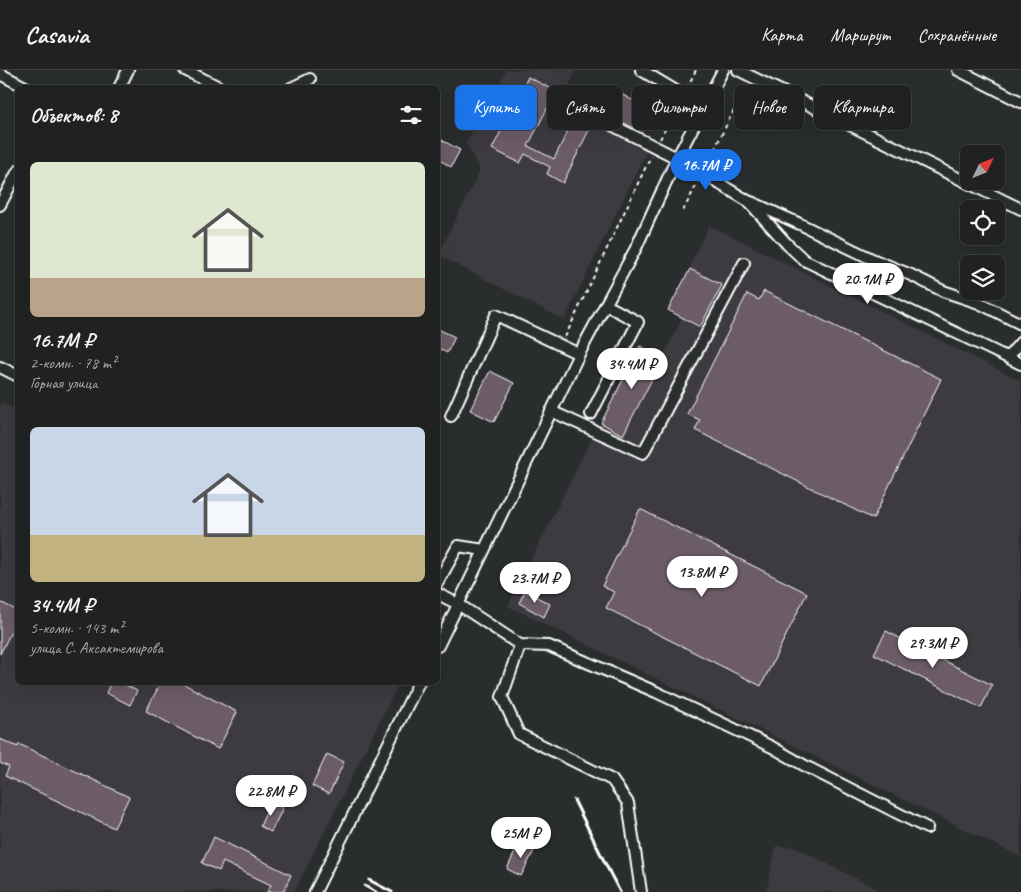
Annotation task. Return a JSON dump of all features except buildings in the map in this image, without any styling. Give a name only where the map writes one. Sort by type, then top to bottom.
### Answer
[{"type":"street","points":[[120,85],[128,70]]},
{"type":"street","points":[[185,70],[215,85]]},
{"type":"street","points":[[641,70],[666,85]]},
{"type":"street","points":[[715,85],[723,70]]},
{"type":"street","points":[[738,70],[1021,209]]},
{"type":"street","points":[[958,70],[1021,102]]},
{"type":"street","points":[[0,74],[21,85]]},
{"type":"street","points":[[297,85],[310,79]]},
{"type":"street","points":[[622,130],[677,158],[748,201],[874,260],[912,275],[943,291],[980,303],[1021,324]]},
{"type":"street","points":[[440,642],[579,354],[636,248],[691,130]]},
{"type":"street","points":[[0,206],[15,177]]},
{"type":"street","points":[[748,201],[804,260],[1021,364]]},
{"type":"street","points":[[552,411],[643,453],[744,263]]},
{"type":"street","points":[[591,414],[638,322],[606,305]]},
{"type":"street","points":[[451,416],[496,315],[579,354]]},
{"type":"street","points":[[1008,357],[1021,342]]},
{"type":"street","points":[[0,367],[15,373]]},
{"type":"street","points":[[440,578],[458,546],[484,550]]},
{"type":"street","points":[[440,595],[458,604],[520,645],[549,646],[656,692],[772,746],[807,767],[926,828]]},
{"type":"street","points":[[520,645],[502,697],[519,734],[612,780],[628,803],[641,892]]},
{"type":"street","points":[[316,892],[418,685]]},
{"type":"path","points":[[688,85],[696,70]]},
{"type":"path","points":[[683,211],[751,77]]},
{"type":"path","points":[[561,345],[664,130]]},
{"type":"shaded area","points":[[506,70],[576,70],[569,85],[547,85],[547,130],[622,130],[622,124],[645,137],[647,150],[564,320],[440,256],[440,251],[480,170],[466,143],[473,130],[537,130],[537,85],[498,85]]},
{"type":"shaded area","points":[[709,225],[1021,381],[1021,857],[508,606],[640,346],[663,357],[682,318],[668,310],[690,269]]},
{"type":"shaded area","points":[[0,402],[15,410],[15,685],[398,685],[294,892],[0,892]]},
{"type":"shaded area","points":[[776,846],[795,847],[876,889],[877,892],[766,892]]},
{"type":"railway","points":[[574,800],[620,892]]},
{"type":"railway","points":[[369,880],[392,892]]},
{"type":"railway","points":[[365,886],[376,892]]}]
